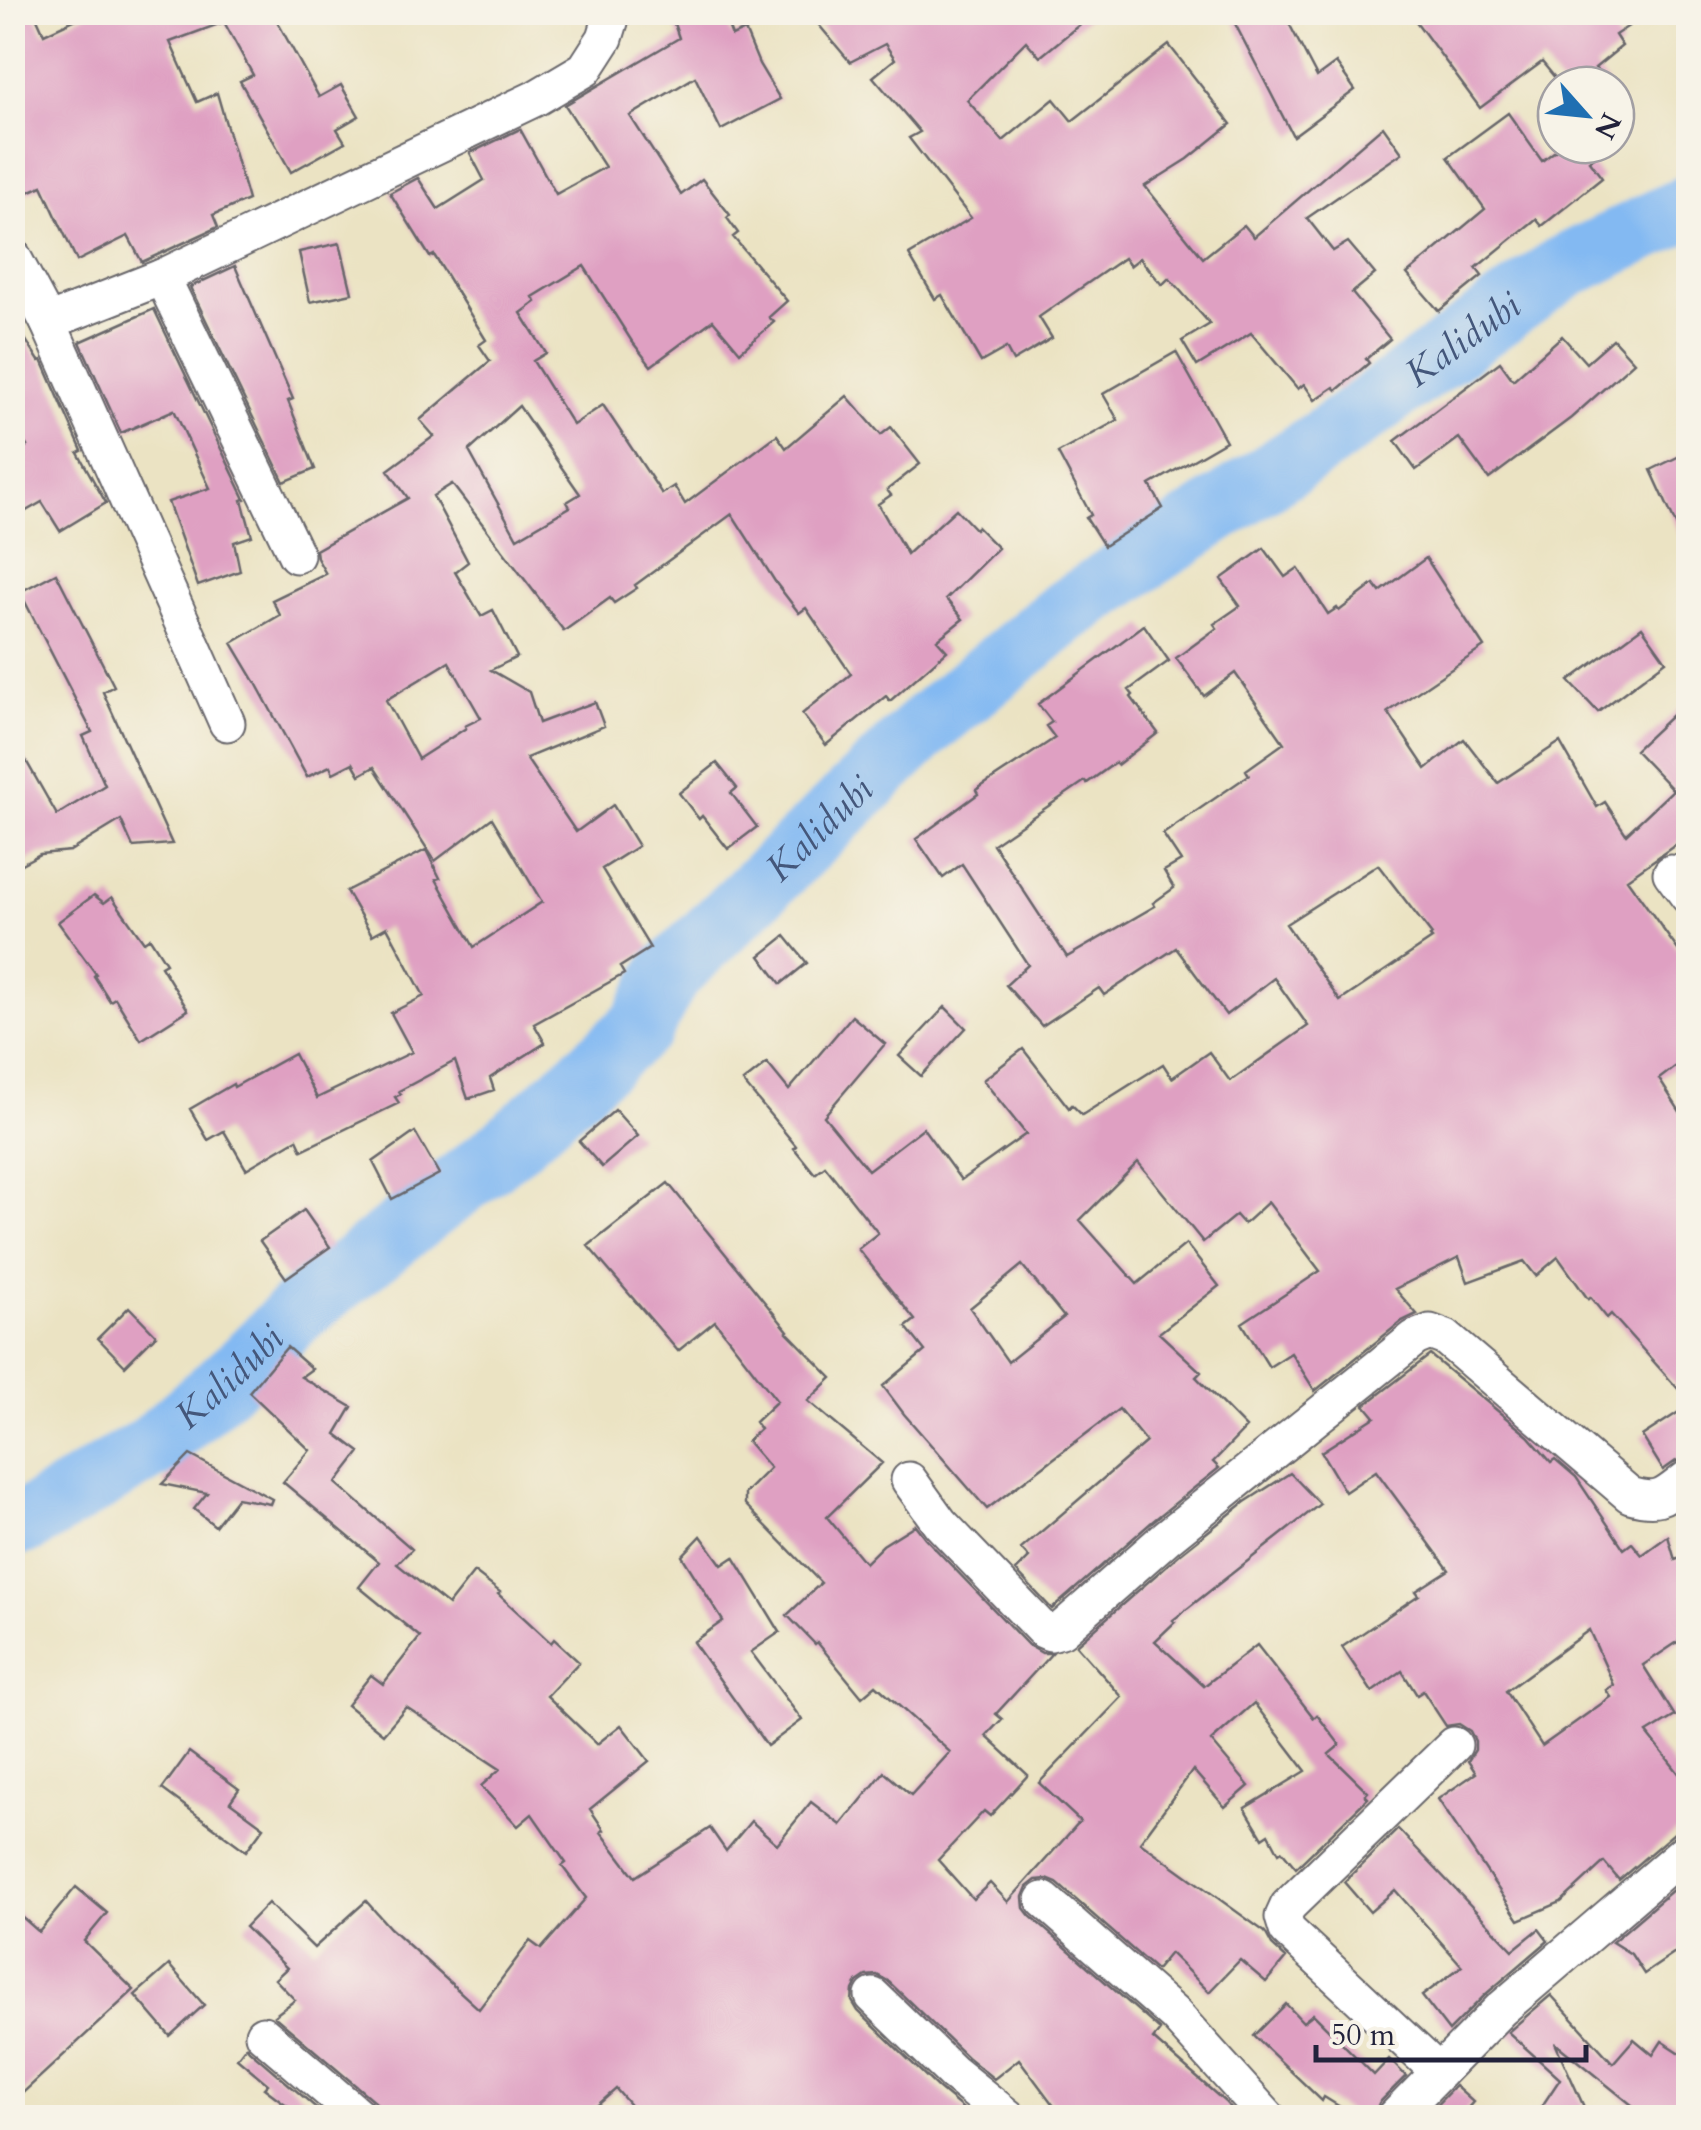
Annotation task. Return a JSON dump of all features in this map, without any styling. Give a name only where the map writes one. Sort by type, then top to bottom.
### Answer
[{"type":"street","points":[[48,322],[162,276],[536,98],[586,69],[606,38],[613,12]]},
{"type":"street","points":[[12,255],[48,322],[226,723]]},
{"type":"street","points":[[162,276],[296,555]]},
{"type":"street","points":[[909,1480],[940,1523],[1050,1633],[1061,1630],[1167,1537],[1415,1338],[1430,1332],[1446,1338],[1630,1494],[1650,1501],[1663,1497],[1688,1478]]},
{"type":"street","points":[[1439,2072],[1287,1930],[1283,1917],[1288,1906],[1454,1745]]},
{"type":"street","points":[[1394,2118],[1500,2010],[1688,1848]]},
{"type":"street","points":[[1044,1900],[1174,2015],[1268,2118]]},
{"type":"street","points":[[872,1996],[953,2073],[1009,2118]]},
{"type":"street","points":[[263,2034],[361,2118]]},
{"type":"building","points":[[12,12],[34,12],[44,34],[91,12],[272,12],[319,97],[341,85],[359,116],[337,129],[345,142],[291,172],[240,81],[253,75],[224,22],[170,42],[197,102],[217,93],[248,200],[213,215],[218,227],[142,262],[128,236],[77,261],[42,186],[12,199]]},
{"type":"building","points":[[670,12],[723,12],[732,36],[745,30],[780,99],[721,130],[695,77],[630,116],[681,195],[702,179],[730,215],[727,218],[738,233],[733,237],[787,301],[769,317],[774,322],[740,352],[713,320],[651,366],[584,266],[533,297],[536,302],[521,313],[546,353],[533,361],[573,425],[603,405],[662,494],[674,486],[685,504],[777,435],[786,448],[847,396],[881,435],[891,427],[920,464],[887,490],[891,495],[878,504],[907,554],[956,509],[998,548],[946,599],[963,619],[937,640],[947,651],[890,701],[886,696],[826,745],[802,714],[851,674],[806,608],[799,613],[776,583],[732,514],[635,585],[637,588],[614,603],[610,598],[564,631],[452,484],[433,496],[468,562],[455,572],[481,616],[493,610],[517,657],[491,670],[529,692],[539,723],[595,702],[604,726],[526,758],[576,832],[613,805],[638,846],[602,869],[650,948],[620,967],[624,974],[534,1024],[545,1043],[490,1078],[494,1090],[468,1099],[455,1061],[399,1091],[401,1094],[395,1097],[399,1103],[302,1150],[297,1139],[246,1169],[224,1131],[208,1140],[190,1109],[294,1054],[317,1098],[412,1052],[391,1013],[424,996],[387,927],[372,935],[346,891],[426,850],[440,878],[436,879],[474,947],[542,902],[492,818],[435,861],[374,767],[360,775],[353,763],[333,773],[330,766],[307,777],[232,643],[280,615],[272,600],[326,574],[316,550],[408,498],[388,470],[434,436],[420,420],[490,361],[479,345],[486,340],[390,193],[418,178],[438,209],[484,180],[470,153],[520,129],[556,194],[605,167],[565,105],[679,38]],"holes":[[[519,406],[580,494],[567,502],[570,507],[517,538],[469,451]],[[449,662],[481,718],[418,759],[386,700]]]},
{"type":"building","points":[[808,12],[1095,12],[1040,57],[1026,41],[967,100],[1003,141],[1054,99],[1072,121],[1169,45],[1231,124],[1188,159],[1145,186],[1203,258],[1244,225],[1254,237],[1383,126],[1402,153],[1307,218],[1333,251],[1348,242],[1375,274],[1352,293],[1390,339],[1337,390],[1334,387],[1315,400],[1304,384],[1298,389],[1251,333],[1197,366],[1182,341],[1210,324],[1169,278],[1162,285],[1140,258],[1130,266],[1124,258],[1039,317],[1052,338],[1013,361],[1006,348],[981,362],[942,295],[935,299],[909,255],[971,218],[909,138],[920,132],[873,77],[895,59],[885,44],[850,62]]},
{"type":"building","points":[[1229,12],[1283,12],[1317,77],[1336,63],[1355,90],[1293,136]]},
{"type":"building","points":[[1409,12],[1650,12],[1615,35],[1622,46],[1599,65],[1542,62],[1480,108]]},
{"type":"building","points":[[1508,113],[1536,153],[1536,165],[1592,165],[1602,178],[1542,226],[1536,219],[1476,268],[1482,276],[1439,311],[1407,274],[1485,209],[1448,157]]},
{"type":"building","points":[[340,243],[352,293],[310,302],[299,252]]},
{"type":"building","points":[[235,266],[293,399],[288,401],[315,469],[284,482],[190,287]]},
{"type":"building","points":[[154,309],[245,499],[242,500],[252,536],[234,542],[240,571],[198,586],[168,502],[210,488],[174,410],[121,433],[80,342]]},
{"type":"building","points":[[12,318],[39,361],[42,360],[82,451],[78,453],[106,503],[60,531],[42,502],[12,519],[12,455],[27,446],[12,424]]},
{"type":"building","points":[[1562,336],[1586,363],[1613,339],[1634,362],[1571,418],[1489,479],[1459,438],[1416,470],[1395,441],[1500,362],[1513,380]]},
{"type":"building","points":[[1176,352],[1226,441],[1150,485],[1163,508],[1104,546],[1086,518],[1091,515],[1058,453],[1118,420],[1103,394]]},
{"type":"building","points":[[1688,452],[1688,551],[1651,470]]},
{"type":"building","points":[[1264,548],[1285,577],[1298,568],[1328,614],[1337,608],[1339,611],[1374,584],[1380,592],[1426,558],[1484,647],[1388,712],[1426,769],[1464,739],[1498,783],[1560,742],[1597,807],[1605,802],[1626,834],[1673,790],[1635,750],[1688,700],[1688,836],[1627,879],[1688,964],[1688,1057],[1659,1079],[1688,1124],[1688,1400],[1611,1314],[1607,1318],[1588,1299],[1558,1257],[1536,1276],[1524,1261],[1468,1282],[1459,1257],[1395,1289],[1417,1314],[1402,1321],[1315,1391],[1291,1353],[1269,1367],[1242,1323],[1320,1271],[1268,1202],[1244,1224],[1236,1215],[1203,1242],[1138,1162],[1080,1220],[1137,1284],[1186,1244],[1219,1286],[1159,1333],[1201,1372],[1196,1377],[1246,1428],[1213,1462],[1219,1468],[1052,1609],[1016,1571],[1029,1558],[1021,1549],[1146,1442],[1119,1409],[987,1509],[883,1386],[925,1351],[906,1327],[915,1320],[858,1249],[878,1233],[825,1166],[815,1174],[743,1082],[767,1063],[789,1090],[852,1016],[885,1044],[824,1116],[868,1170],[923,1128],[961,1180],[1026,1134],[983,1080],[1023,1049],[1069,1108],[1072,1105],[1082,1115],[1163,1064],[1172,1078],[1209,1052],[1230,1081],[1308,1026],[1274,978],[1226,1015],[1176,948],[1104,995],[1099,988],[1042,1026],[1006,985],[1028,965],[962,864],[943,878],[916,839],[978,794],[976,790],[1055,738],[1046,726],[1052,722],[1038,704],[1144,625],[1169,661],[1129,690],[1158,733],[1117,765],[1085,781],[993,844],[1067,957],[1155,906],[1153,903],[1174,888],[1164,871],[1181,861],[1163,834],[1249,775],[1246,770],[1284,743],[1235,673],[1204,696],[1176,658],[1240,606],[1221,579]],"holes":[[[1378,865],[1432,939],[1340,1001],[1286,924]],[[1022,1265],[1064,1317],[1008,1362],[970,1308]]]},
{"type":"building","points":[[56,573],[114,686],[103,692],[172,844],[133,847],[121,820],[70,851],[40,854],[12,869],[12,736],[57,815],[105,785],[83,736],[92,732],[20,592]]},
{"type":"building","points":[[1642,627],[1666,661],[1598,712],[1569,681]]},
{"type":"building","points":[[717,763],[737,788],[731,793],[757,827],[728,849],[679,793]]},
{"type":"building","points":[[94,895],[104,903],[112,897],[144,942],[150,938],[166,963],[161,966],[188,1010],[141,1040],[58,922]]},
{"type":"building","points":[[785,936],[807,963],[781,984],[760,956]]},
{"type":"building","points":[[945,1007],[966,1028],[921,1076],[899,1056]]},
{"type":"building","points":[[615,1110],[638,1136],[602,1167],[579,1141]]},
{"type":"building","points":[[415,1132],[439,1174],[392,1199],[373,1162]]},
{"type":"building","points":[[668,1183],[787,1332],[832,1378],[808,1401],[882,1463],[827,1517],[865,1563],[883,1545],[915,1525],[1028,1645],[1042,1653],[1052,1653],[996,1714],[1002,1719],[986,1736],[1028,1775],[990,1816],[984,1811],[938,1860],[973,1899],[990,1883],[1008,1902],[1080,1821],[1039,1783],[1122,1697],[1076,1645],[1181,1553],[1245,1502],[1290,1473],[1320,1504],[1173,1620],[1155,1641],[1204,1686],[1257,1645],[1340,1745],[1329,1754],[1368,1792],[1368,1798],[1296,1868],[1282,1851],[1279,1853],[1269,1834],[1263,1838],[1245,1808],[1306,1771],[1254,1703],[1211,1741],[1249,1786],[1225,1807],[1193,1770],[1140,1842],[1265,1932],[1286,1958],[1266,1982],[1240,1960],[1209,1992],[1170,1953],[1156,1970],[1057,1883],[1036,1880],[1023,1897],[1030,1916],[1160,2030],[1153,2039],[1239,2118],[1063,2118],[1019,2059],[994,2079],[877,1975],[857,1982],[852,2001],[858,2011],[974,2118],[641,2118],[616,2089],[583,2118],[389,2118],[274,2016],[295,2000],[275,1979],[287,1968],[245,1927],[268,1903],[314,1948],[366,1901],[479,2009],[530,1941],[541,1949],[586,1898],[532,1814],[518,1826],[481,1786],[500,1769],[406,1707],[383,1734],[347,1705],[371,1675],[383,1684],[420,1637],[359,1587],[379,1562],[283,1482],[310,1450],[249,1392],[287,1347],[312,1369],[301,1377],[352,1407],[336,1434],[360,1452],[336,1483],[412,1549],[397,1564],[448,1605],[474,1572],[500,1592],[551,1643],[554,1639],[579,1662],[547,1696],[597,1744],[621,1725],[649,1761],[590,1809],[604,1830],[601,1832],[635,1877],[710,1828],[726,1851],[751,1821],[777,1844],[811,1802],[841,1825],[884,1772],[911,1795],[950,1752],[876,1685],[862,1697],[817,1642],[787,1615],[821,1583],[745,1504],[745,1493],[770,1468],[747,1441],[760,1429],[755,1422],[777,1401],[715,1321],[678,1351],[588,1246]]},
{"type":"building","points":[[304,1210],[330,1247],[286,1278],[260,1241]]},
{"type":"building","points":[[129,1307],[156,1335],[125,1366],[98,1338]]},
{"type":"building","points":[[1430,1355],[1528,1436],[1551,1462],[1555,1459],[1576,1477],[1624,1549],[1632,1543],[1642,1555],[1668,1536],[1675,1560],[1688,1555],[1688,1635],[1643,1665],[1675,1716],[1647,1733],[1688,1785],[1688,1828],[1674,1833],[1619,1880],[1604,1862],[1561,1902],[1519,1920],[1438,1799],[1476,1773],[1468,1761],[1475,1750],[1470,1731],[1459,1724],[1446,1726],[1423,1691],[1417,1695],[1402,1671],[1372,1692],[1342,1647],[1449,1570],[1376,1471],[1345,1492],[1321,1452],[1375,1417],[1365,1405]],"holes":[[[1589,1630],[1614,1685],[1606,1690],[1611,1697],[1542,1746],[1506,1691]]]},
{"type":"building","points":[[1688,1406],[1688,1457],[1663,1470],[1642,1436]]},
{"type":"building","points":[[190,1455],[272,1499],[270,1504],[237,1498],[215,1526],[194,1509],[207,1493],[162,1484]]},
{"type":"building","points":[[701,1536],[722,1565],[734,1557],[780,1632],[751,1652],[802,1720],[767,1746],[693,1642],[723,1621],[682,1556]]},
{"type":"building","points":[[189,1752],[239,1789],[230,1802],[264,1827],[246,1851],[162,1789]]},
{"type":"building","points":[[1398,1829],[1513,1950],[1539,1929],[1548,1941],[1449,2031],[1422,1996],[1462,1966],[1395,1890],[1370,1912],[1344,1882]]},
{"type":"building","points":[[1688,1877],[1688,1941],[1644,1974],[1631,1954],[1612,1942]]},
{"type":"building","points":[[76,1887],[107,1913],[84,1941],[134,1990],[12,2103],[12,1908],[39,1932]]},
{"type":"building","points":[[169,1965],[204,2005],[170,2036],[135,1995]]},
{"type":"building","points":[[1551,1995],[1613,2063],[1634,2039],[1653,2055],[1662,2041],[1688,2058],[1688,2118],[1648,2118],[1555,2043],[1589,2118],[1534,2118],[1560,2079],[1508,2032]]},
{"type":"building","points":[[1286,2004],[1303,2022],[1313,2014],[1374,2075],[1389,2059],[1406,2076],[1379,2103],[1373,2118],[1358,2118],[1324,2097],[1322,2101],[1254,2036]]},
{"type":"building","points":[[246,2046],[328,2118],[304,2118],[264,2088],[268,2084],[237,2058]]},
{"type":"building","points":[[1455,2086],[1473,2102],[1459,2118],[1424,2118]]},
{"type":"waterway","name":"Kalidubi","points":[[12,1525],[28,1521],[152,1447],[240,1370],[297,1312],[507,1147],[642,1026],[668,976],[929,723],[1065,612],[1330,436],[1561,269],[1688,207]]}]
